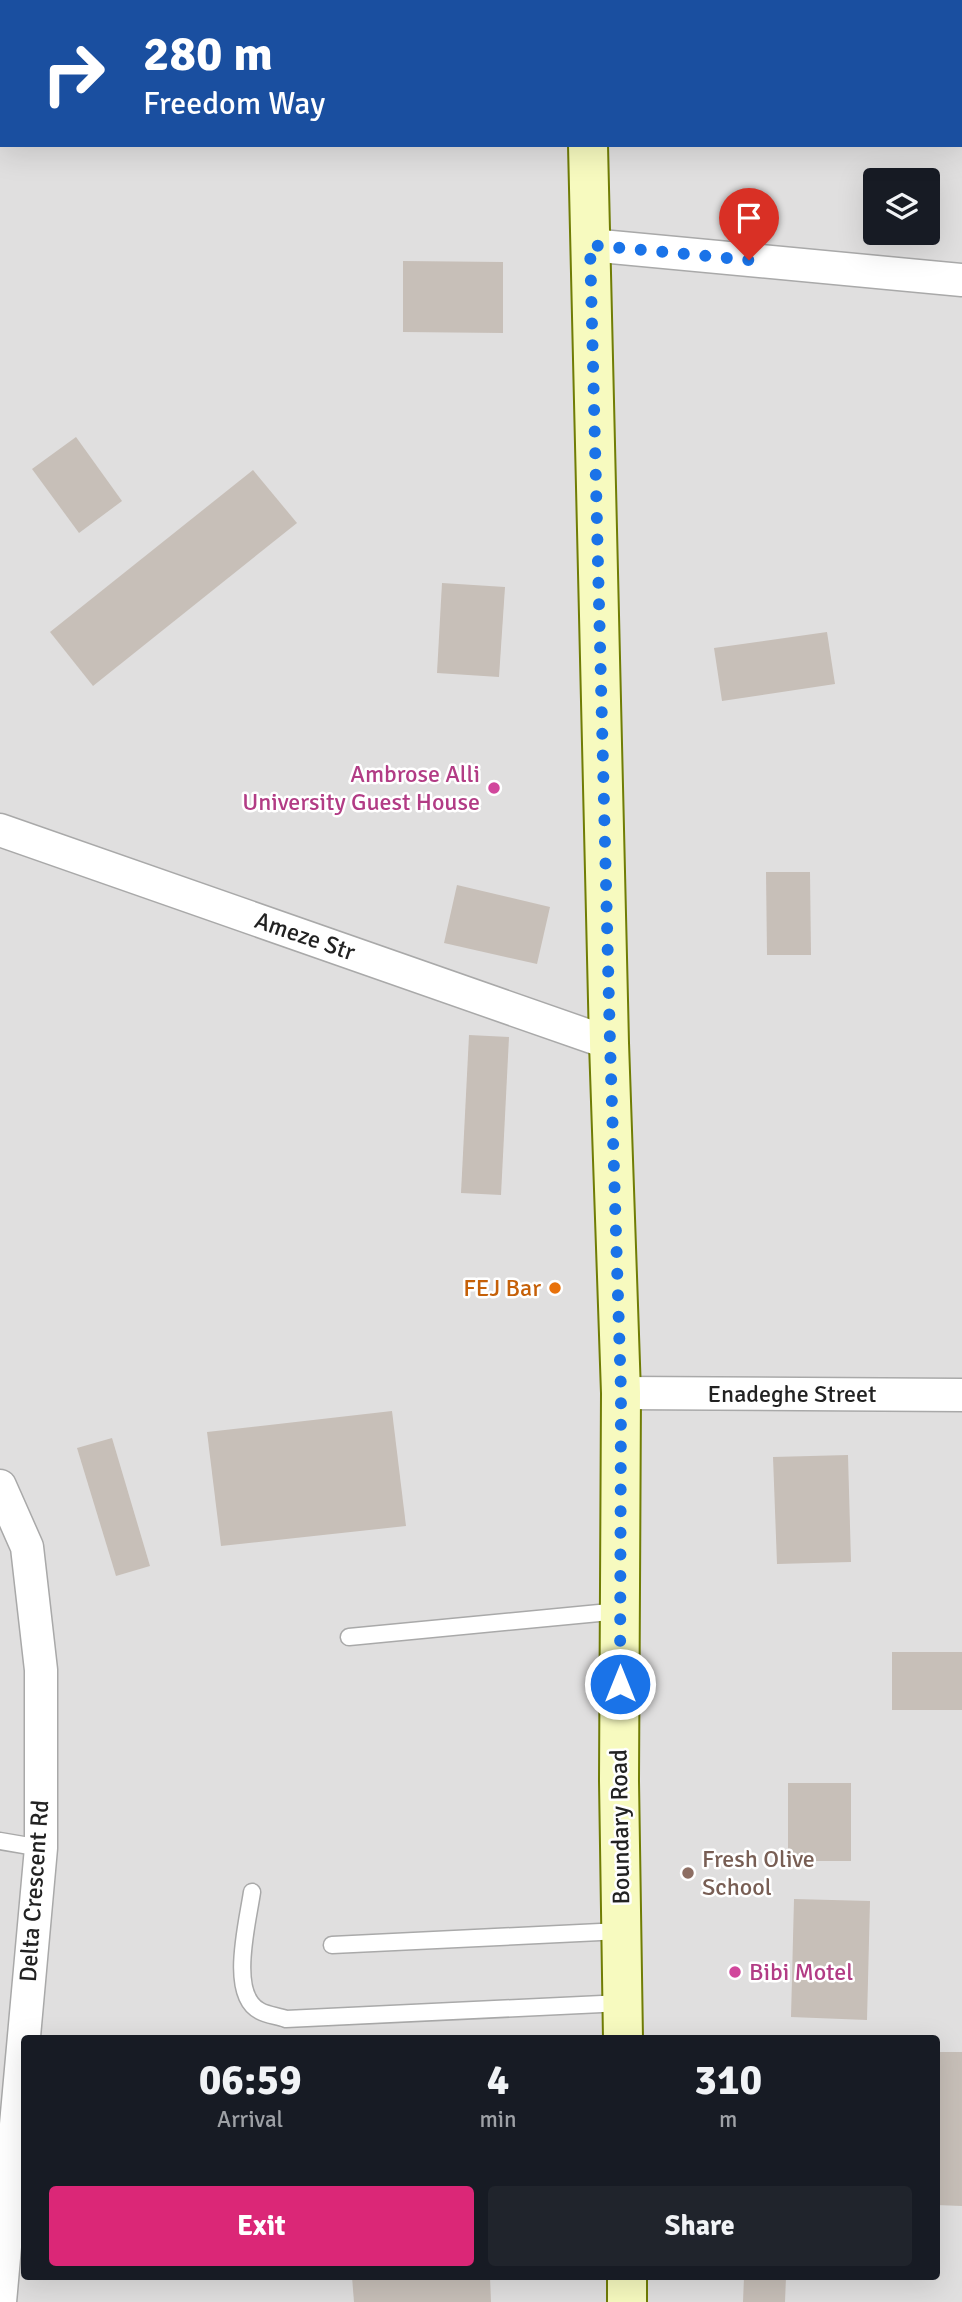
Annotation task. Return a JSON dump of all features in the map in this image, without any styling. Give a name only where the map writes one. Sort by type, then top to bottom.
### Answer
[{"type":"street","name":"Boundary Road","points":[[588,147],[621,1392],[623,2021]]},
{"type":"street","points":[[590,245],[962,280]]},
{"type":"street","name":"Ameze Str","points":[[0,830],[610,1043]]},
{"type":"street","name":"Enadeghe Street","points":[[621,1392],[962,1395]]},
{"type":"street","name":"Delta Crescent Rd","points":[[0,1486],[27,1547],[41,1670],[41,1849],[25,2035]]},
{"type":"street","name":"Delta Crescent Rd","points":[[1,2302],[21,2076]]},
{"type":"street","points":[[626,2280],[627,2302]]},
{"type":"lane","points":[[349,1637],[620,1611]]},
{"type":"lane","points":[[0,1840],[41,1849]]},
{"type":"lane","points":[[251,1892],[241,1967],[245,1997],[258,2011],[286,2019],[623,2021]]},
{"type":"lane","points":[[332,1945],[621,1931]]},
{"type":"shaded area","points":[[0,147],[962,147],[962,2302],[0,2302]]},
{"type":"building","points":[[403,261],[503,262],[503,333],[403,332]]},
{"type":"building","points":[[76,437],[122,501],[79,533],[32,469]]},
{"type":"building","points":[[253,470],[297,523],[93,686],[50,632]]},
{"type":"building","points":[[442,583],[505,587],[499,677],[437,673]]},
{"type":"building","points":[[827,632],[835,684],[722,701],[714,648]]},
{"type":"building","points":[[766,872],[810,872],[811,955],[767,955]]},
{"type":"building","points":[[457,885],[550,907],[537,964],[444,943]]},
{"type":"building","points":[[469,1035],[509,1037],[501,1195],[461,1193]]},
{"type":"building","points":[[392,1411],[406,1526],[221,1546],[207,1432]]},
{"type":"building","points":[[112,1438],[150,1566],[116,1576],[77,1448]]},
{"type":"building","points":[[848,1455],[851,1562],[777,1564],[773,1457]]},
{"type":"building","points":[[892,1652],[962,1652],[962,1710],[892,1710]]},
{"type":"building","points":[[788,1783],[851,1783],[851,1861],[788,1861]]},
{"type":"building","points":[[794,1899],[870,1901],[867,2020],[791,2017]]},
{"type":"building","points":[[940,2052],[962,2052],[962,2206],[940,2205]]},
{"type":"building","points":[[352,2280],[490,2280],[491,2302],[354,2302]]},
{"type":"building","points":[[744,2280],[786,2280],[785,2302],[743,2302]]},
{"type":"place","name":"Ambrose Alli University Guest House","points":[[494,788]]},
{"type":"place","name":"FEJ Bar","points":[[555,1288]]},
{"type":"place","name":"Fresh Olive School","points":[[688,1873]]},
{"type":"place","name":"Bibi Motel","points":[[735,1972]]},
{"type":"route","points":[[620,1684],[621,1392],[590,245],[749,260]]}]
